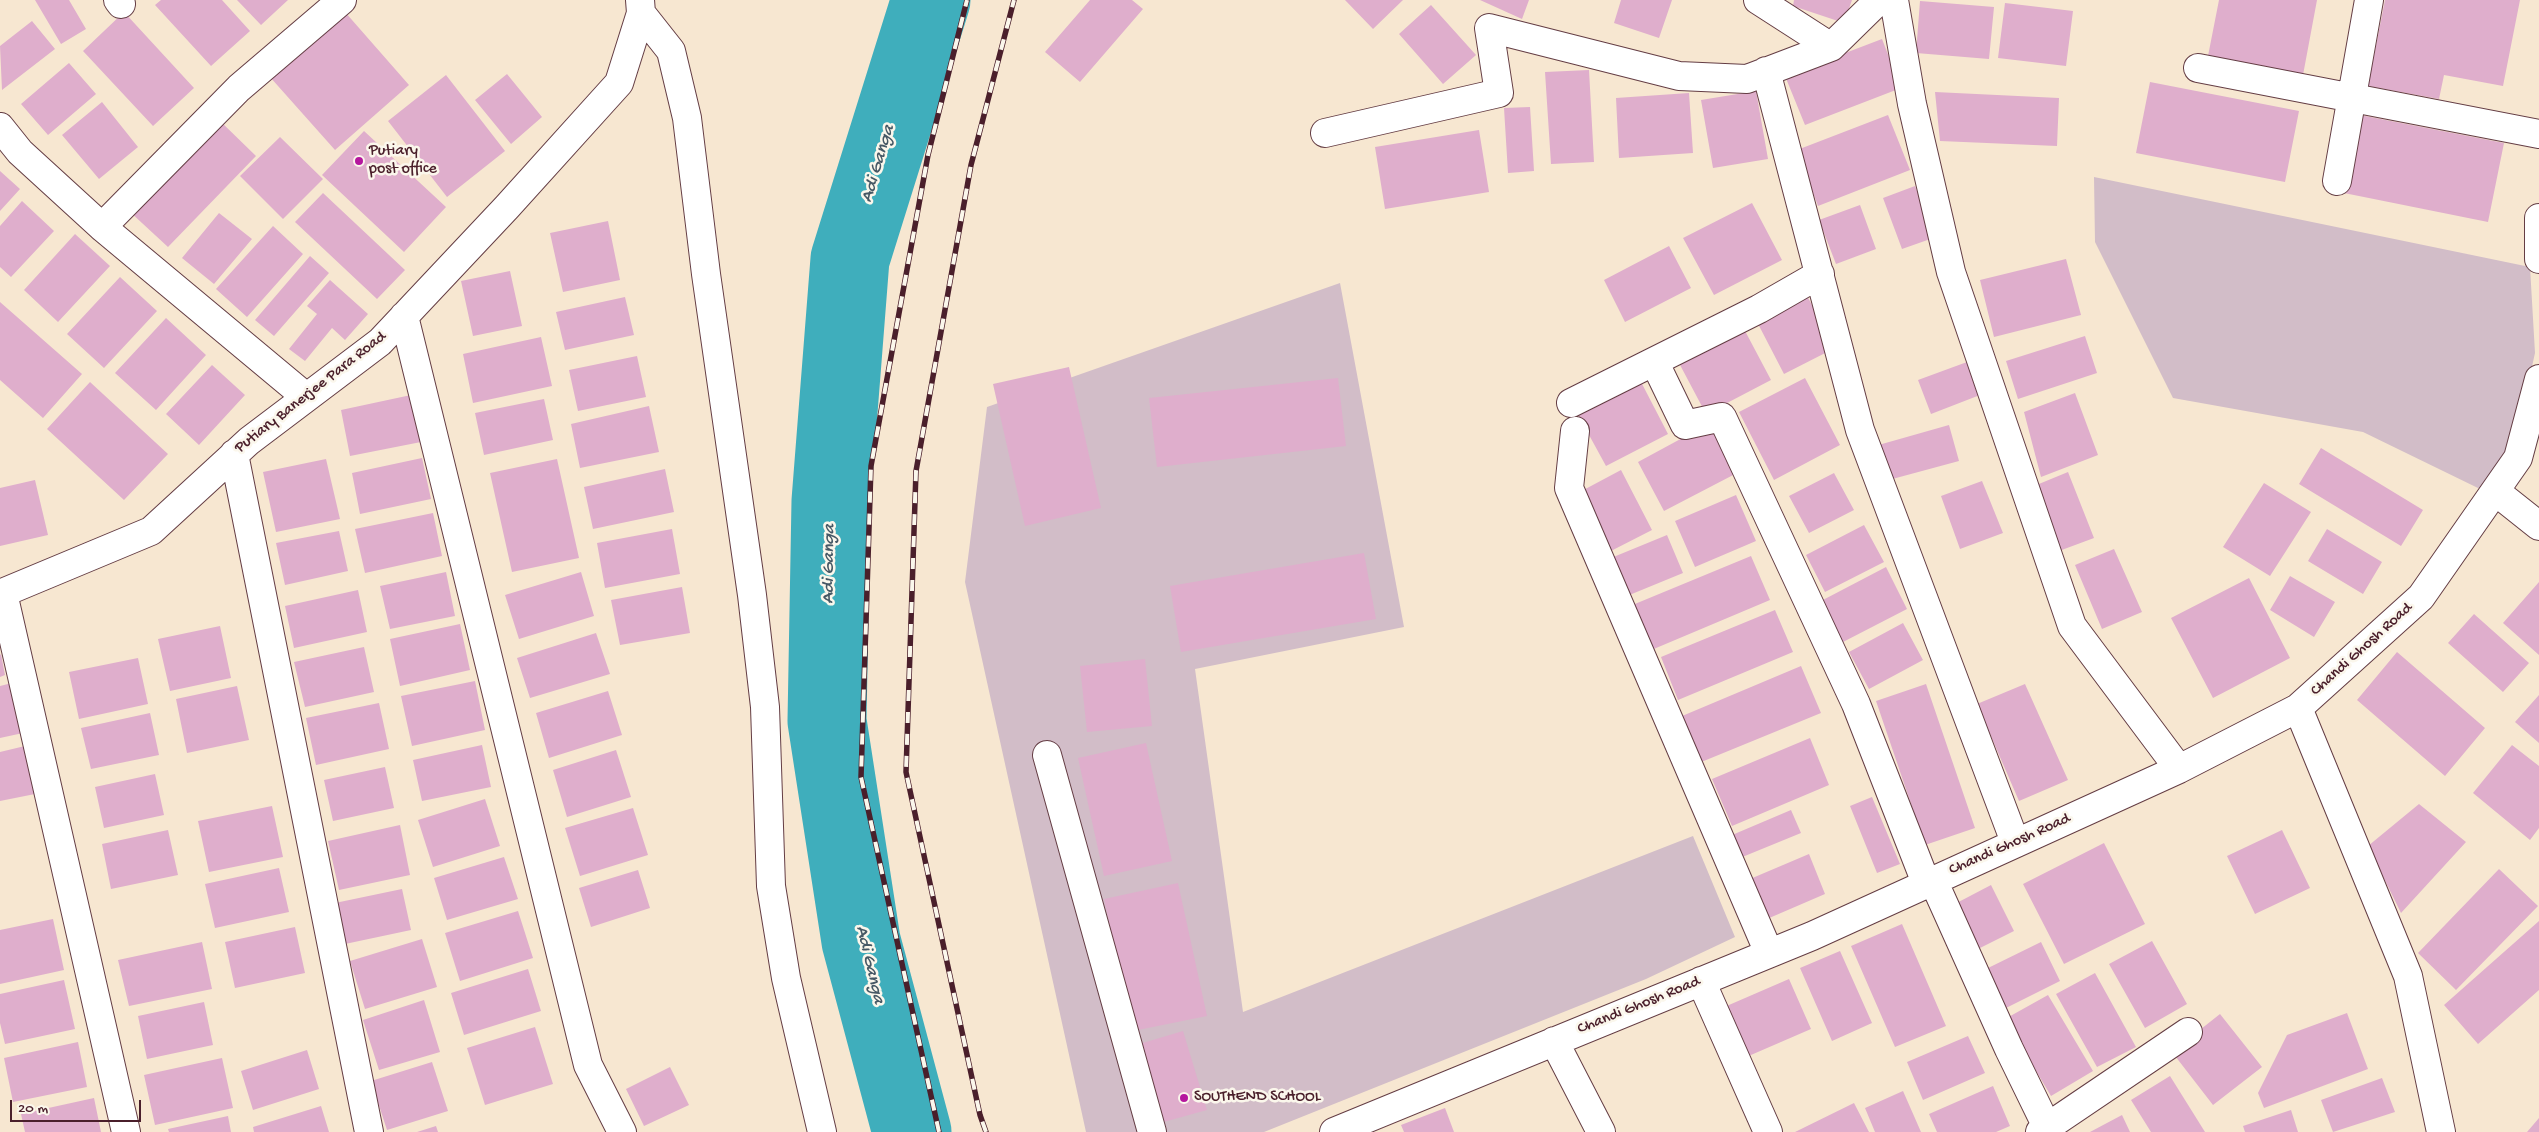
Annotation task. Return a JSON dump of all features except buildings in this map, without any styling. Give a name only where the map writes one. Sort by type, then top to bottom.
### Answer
[{"type":"street","points":[[102,226],[239,88],[342,0]]},
{"type":"street","points":[[1758,0],[1831,47]]},
{"type":"street","points":[[1325,133],[1498,93],[1489,28],[1679,76],[1747,79],[1831,47],[1879,0]]},
{"type":"street","points":[[1894,0],[1912,104],[1951,272],[2072,626],[2179,769]]},
{"type":"street","points":[[2337,181],[2369,0]]},
{"type":"street","points":[[641,7],[671,51],[687,118],[706,274],[752,595],[765,707],[771,886],[786,978],[819,1130]]},
{"type":"street","name":"Putiary Banerjee Para Road","points":[[2,594],[151,531],[234,454],[380,342],[507,208],[619,82],[641,7]]},
{"type":"street","points":[[2198,68],[2539,134]]},
{"type":"street","points":[[1766,71],[1860,430],[2015,842]]},
{"type":"street","points":[[0,126],[20,152],[102,226],[306,397]]},
{"type":"street","points":[[2539,218],[2539,259]]},
{"type":"street","points":[[1571,403],[1655,363],[1759,309],[1820,274]]},
{"type":"street","points":[[404,316],[588,1065],[622,1132]]},
{"type":"street","points":[[1655,363],[1685,425],[1722,417],[1856,704],[1930,882],[2009,1049],[2044,1130],[2188,1032]]},
{"type":"street","name":"Chandi Ghosh Road","points":[[1334,1132],[1768,953],[1930,882],[2179,769],[2298,708],[2420,597],[2518,458],[2539,379]]},
{"type":"street","points":[[1575,431],[1569,488],[1768,953]]},
{"type":"street","points":[[234,454],[368,1132]]},
{"type":"street","points":[[2496,491],[2539,526]]},
{"type":"street","points":[[2,594],[126,1132]]},
{"type":"street","points":[[2298,708],[2408,976],[2441,1132]]},
{"type":"street","points":[[1047,755],[1152,1132]]},
{"type":"street","points":[[1701,981],[1768,1132]]},
{"type":"street","points":[[1554,1041],[1600,1132]]},
{"type":"shaded area","points":[[2094,177],[2530,267],[2535,353],[2514,448],[2480,489],[2363,432],[2173,398],[2095,242]]},
{"type":"shaded area","points":[[1340,283],[1404,627],[1195,669],[1243,1012],[1693,836],[1735,937],[1646,979],[1264,1132],[1086,1132],[965,582],[987,407]]},
{"type":"waterway","name":"Adi Ganga","points":[[912,1132],[861,941],[827,721],[831,501],[850,259],[931,0]]},
{"type":"railway","points":[[939,1132],[861,777],[871,466],[928,155],[967,0]]},
{"type":"railway","points":[[986,1132],[980,1115],[906,772],[916,471],[971,165],[1014,0]]},
{"type":"place","name":"Putiary post office","points":[[359,161]]},
{"type":"place","name":"SOUTHEND SCHOOL","points":[[1184,1098]]}]
